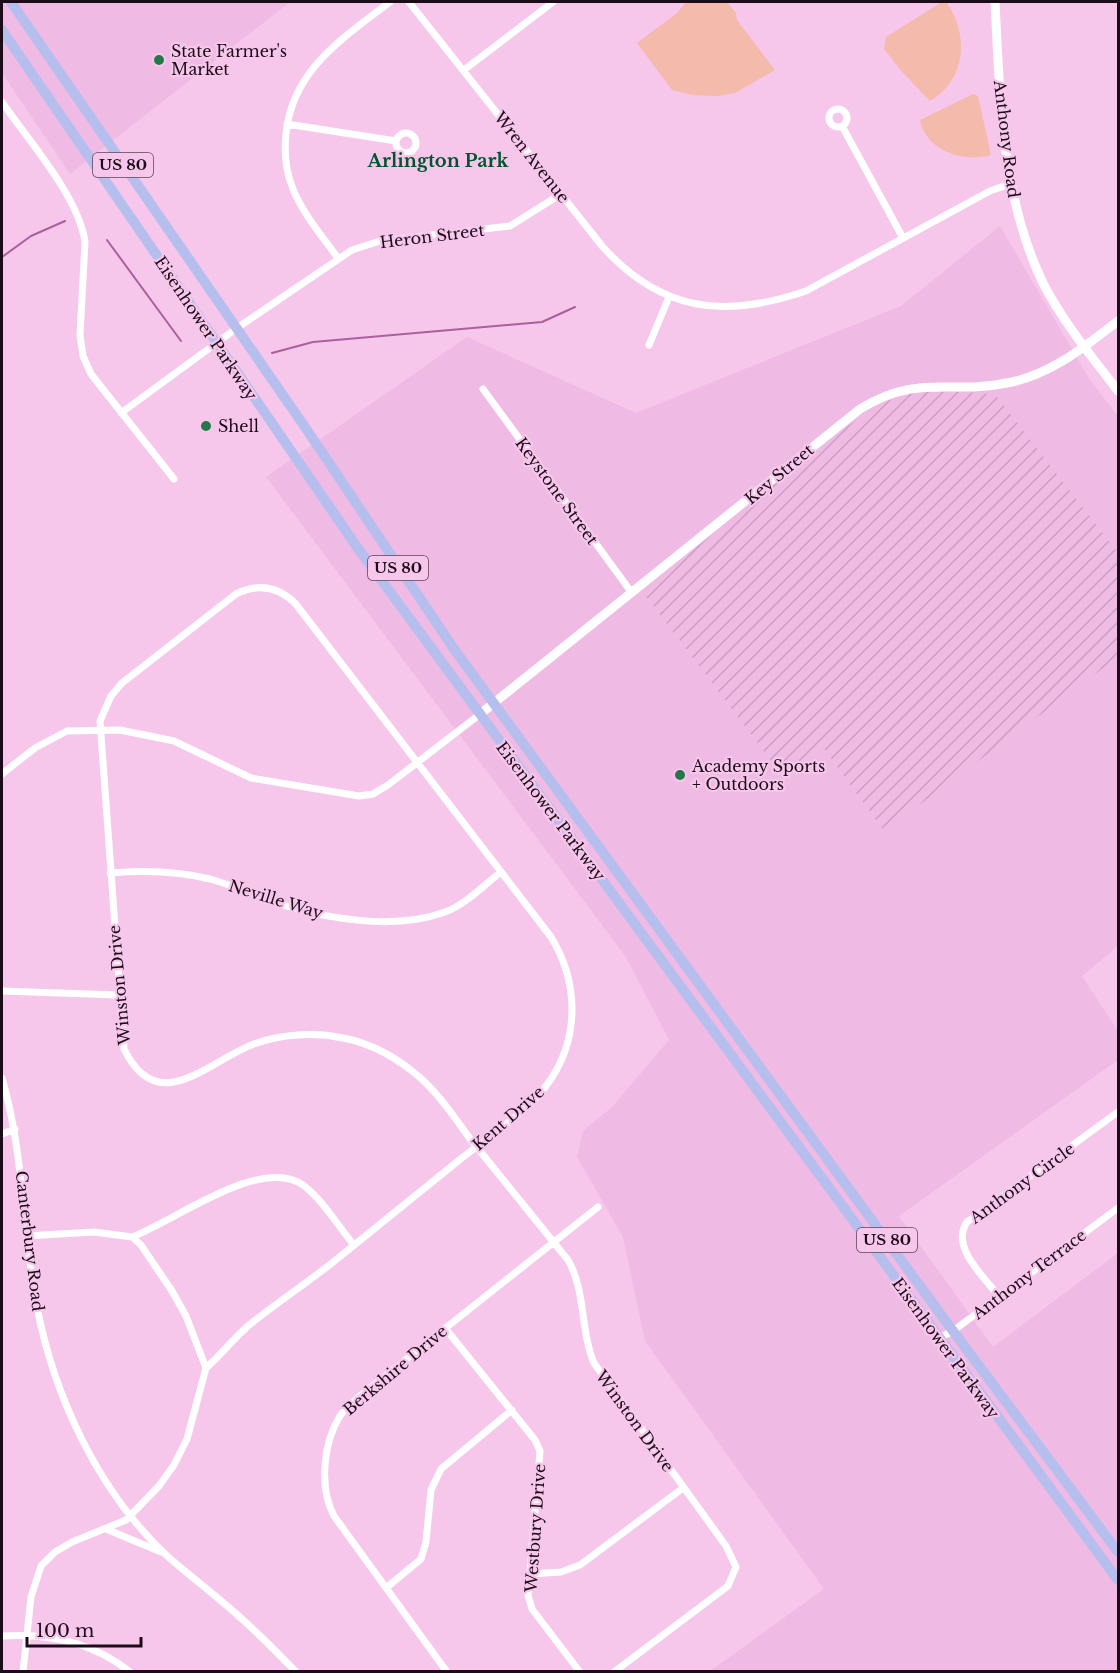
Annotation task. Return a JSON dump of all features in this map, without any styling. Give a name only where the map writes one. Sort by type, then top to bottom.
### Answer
[{"type":"main road","name":"Eisenhower Parkway","points":[[11,2],[493,704],[953,1331],[1119,1552]]},
{"type":"main road","name":"Eisenhower Parkway","points":[[2,30],[357,548],[1119,1580]]},
{"type":"street","points":[[338,258],[300,203],[292,187],[286,161],[287,124],[293,101],[315,64],[390,2]]},
{"type":"street","name":"Wren Avenue","points":[[410,2],[614,260],[635,278],[669,297],[706,306],[729,308],[777,301],[806,291],[990,191],[1010,184]]},
{"type":"street","points":[[464,70],[553,2]]},
{"type":"street","name":"Anthony Road","points":[[995,2],[1004,134],[1010,184],[1021,227],[1044,283],[1084,347],[1119,392]]},
{"type":"street","points":[[2,102],[71,202],[82,227],[85,242],[80,343],[91,374],[174,479]]},
{"type":"street","points":[[287,124],[396,141]]},
{"type":"street","points":[[842,126],[903,238]]},
{"type":"street","name":"Heron Street","points":[[121,413],[237,328],[338,258],[363,245],[510,226],[561,194]]},
{"type":"street","points":[[649,345],[669,297]]},
{"type":"street","name":"Key Street","points":[[479,715],[872,401],[909,388],[1003,384],[1027,379],[1046,371],[1119,321]]},
{"type":"street","name":"Keystone Street","points":[[483,389],[632,593]]},
{"type":"street","name":"Winston Drive","points":[[417,762],[295,603],[285,594],[262,586],[248,588],[236,594],[122,683],[105,707],[100,721],[118,995],[124,1049],[130,1062],[154,1081],[177,1083],[194,1077],[229,1056],[270,1040],[296,1035],[343,1038],[379,1050],[415,1072],[552,1241],[574,1270],[586,1340],[594,1363],[735,1559],[734,1577],[728,1586],[614,1671]]},
{"type":"street","points":[[2,774],[58,735],[84,729],[137,732],[174,741],[251,778],[360,796],[373,794],[479,715]]},
{"type":"street","name":"Kent Drive","points":[[206,1368],[248,1326],[354,1245],[525,1107],[547,1084],[566,1048],[572,1022],[569,979],[559,950],[417,762]]},
{"type":"street","name":"Neville Way","points":[[110,873],[154,871],[190,875],[323,914],[383,920],[411,920],[445,912],[501,872]]},
{"type":"street","points":[[2,991],[118,995]]},
{"type":"street","name":"Canterbury Road","points":[[2,1078],[15,1129],[37,1309],[59,1388],[88,1452],[132,1515],[164,1553],[230,1608],[296,1671]]},
{"type":"street","name":"Anthony Circle","points":[[999,1296],[962,1245],[961,1230],[967,1222],[1119,1112]]},
{"type":"street","points":[[2,1134],[15,1129]]},
{"type":"street","points":[[27,1236],[94,1232],[132,1237],[154,1229],[224,1192],[266,1178],[281,1177],[296,1181],[308,1189],[354,1245]]},
{"type":"street","name":"Berkshire Drive","points":[[447,1671],[330,1509],[325,1492],[330,1438],[342,1413],[598,1206]]},
{"type":"street","name":"Anthony Terrace","points":[[939,1338],[953,1331],[1119,1208]]},
{"type":"street","points":[[23,1671],[31,1597],[41,1566],[63,1547],[116,1526],[132,1515],[159,1486],[179,1455],[193,1422],[206,1368],[186,1316],[172,1291],[141,1245],[132,1237]]},
{"type":"street","name":"Westbury Drive","points":[[445,1328],[535,1440],[540,1456],[528,1596],[532,1609],[579,1671]]},
{"type":"street","points":[[386,1588],[421,1559],[426,1542],[431,1490],[441,1469],[512,1410]]},
{"type":"street","points":[[529,1574],[561,1572],[580,1564],[683,1488]]},
{"type":"street","points":[[106,1529],[164,1553]]},
{"type":"street","points":[[2,1636],[26,1634],[73,1642],[103,1653],[130,1671]]},
{"type":"shaded area","points":[[2,2],[290,2],[70,174],[2,73]]},
{"type":"shaded area","points":[[686,2],[727,2],[736,13],[737,20],[775,70],[735,93],[719,96],[693,95],[672,90],[637,43],[677,13]]},
{"type":"shaded area","points":[[942,2],[946,2],[958,28],[961,41],[960,55],[951,81],[930,101],[884,49],[886,37]]},
{"type":"shaded area","points":[[973,94],[978,96],[991,155],[958,156],[938,147],[930,140],[920,120]]},
{"type":"shaded area","points":[[1000,226],[1090,380],[1118,416],[1118,946],[1082,976],[1118,1031],[1118,1060],[899,1216],[993,1347],[1118,1253],[1118,1671],[710,1671],[824,1589],[645,1341],[623,1237],[577,1157],[583,1131],[612,1107],[669,1040],[626,957],[266,477],[467,337],[636,413],[901,306]]},
{"type":"shaded area","points":[[921,390],[995,394],[1118,553],[1118,657],[884,831],[822,746],[782,775],[642,591],[838,433],[881,403]]},
{"type":"waterway","points":[[2,257],[31,236],[65,221]]},
{"type":"waterway","points":[[107,240],[181,341]]},
{"type":"waterway","points":[[272,353],[313,342],[542,322],[575,307]]},
{"type":"place","name":"State Farmer's Market","points":[[159,60]]},
{"type":"place","name":"Shell","points":[[206,426]]},
{"type":"place","name":"Academy Sports + Outdoors","points":[[680,775]]},
{"type":"district","name":"Arlington Park","points":[[438,161]]}]
